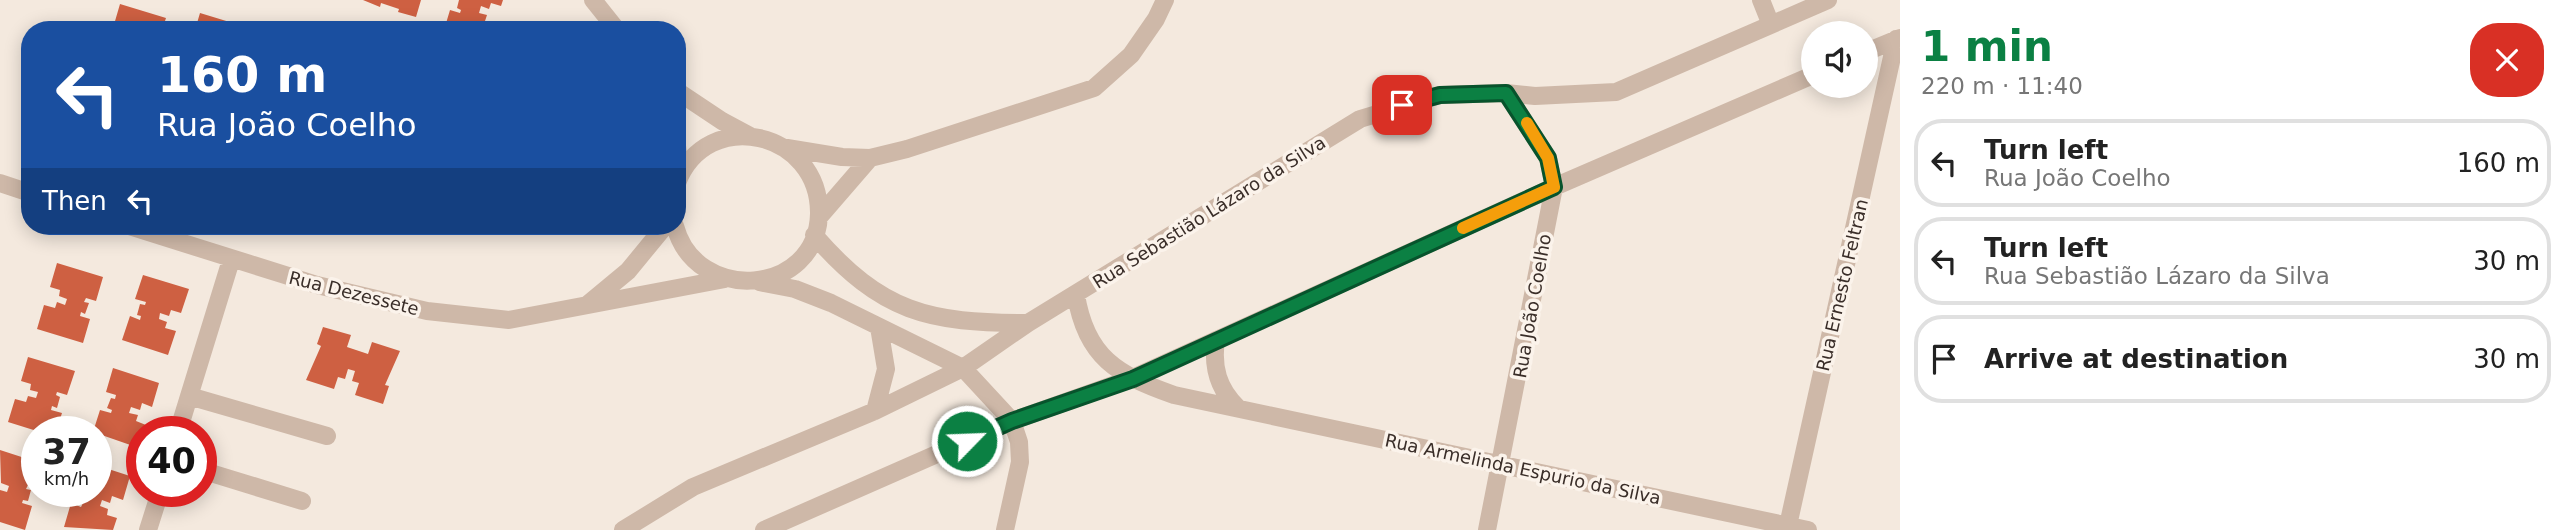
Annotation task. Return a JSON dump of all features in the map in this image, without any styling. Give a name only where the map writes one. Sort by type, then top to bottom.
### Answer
[{"type":"street","points":[[593,0],[610,21]]},
{"type":"street","points":[[686,168],[693,158],[709,145],[729,138],[750,136],[769,139],[787,148],[842,157],[870,158],[907,149],[1094,88],[1131,55],[1156,19],[1165,0]]},
{"type":"street","points":[[1760,0],[1771,25]]},
{"type":"street","name":"Rua Sebastião Lázaro da Silva","points":[[623,530],[693,487],[875,411],[963,368],[1028,323],[1360,119],[1440,95],[1506,93],[1535,96],[1616,92],[1828,0]]},
{"type":"street","points":[[1878,47],[1898,38]]},
{"type":"street","name":"Rua Ernesto Feltran","points":[[1788,528],[1898,38]]},
{"type":"street","points":[[764,530],[1012,421],[1133,379],[1554,187],[1801,80]]},
{"type":"street","name":"Rua João Coelho","points":[[1488,530],[1503,465],[1554,187],[1548,158],[1506,93]]},
{"type":"street","points":[[686,97],[750,136]]},
{"type":"street","points":[[756,281],[792,267],[814,236],[819,217],[818,197],[812,178],[787,148]]},
{"type":"street","points":[[819,217],[870,158]]},
{"type":"street","points":[[0,183],[21,190]]},
{"type":"street","name":"Rua Dezessete","points":[[156,235],[317,285],[427,311],[509,320],[724,279]]},
{"type":"street","points":[[585,307],[628,271],[658,235]]},
{"type":"street","points":[[679,235],[688,255],[705,269],[724,279],[756,281],[795,289],[963,368],[1012,421],[1019,442],[1020,462],[1005,530]]},
{"type":"street","points":[[814,236],[842,268],[865,287],[888,299],[925,314],[969,323],[1028,323]]},
{"type":"street","points":[[183,416],[231,260]]},
{"type":"street","name":"Rua Armelinda Espurio da Silva","points":[[1076,295],[1080,322],[1092,346],[1110,365],[1133,379],[1195,401],[1238,408],[1788,528],[1808,530]]},
{"type":"street","points":[[875,411],[886,369],[879,327]]},
{"type":"street","points":[[1216,340],[1215,370],[1227,397],[1238,408]]},
{"type":"street","points":[[189,396],[327,436]]},
{"type":"street","points":[[217,475],[302,501]]},
{"type":"street","points":[[148,530],[155,507]]},
{"type":"building","points":[[363,0],[421,0],[416,17],[381,3],[380,7]]},
{"type":"building","points":[[459,0],[503,0],[501,6],[491,3],[489,9],[481,6],[479,13],[487,15],[485,21],[447,21],[450,10],[460,13],[461,10],[457,8]]},
{"type":"building","points":[[120,4],[166,18],[165,21],[115,21]]},
{"type":"building","points":[[200,13],[226,21],[198,21]]},
{"type":"building","points":[[57,263],[103,277],[96,301],[86,298],[84,302],[89,303],[85,314],[81,312],[80,316],[90,319],[83,343],[37,329],[44,305],[55,308],[57,302],[65,305],[67,299],[59,296],[60,290],[50,287]]},
{"type":"building","points":[[143,275],[189,289],[181,313],[171,310],[169,316],[160,313],[159,319],[167,322],[165,328],[176,331],[168,355],[122,340],[130,316],[140,320],[141,316],[137,315],[140,304],[145,305],[146,302],[135,299]]},
{"type":"building","points":[[323,327],[351,335],[347,347],[368,354],[372,342],[400,351],[385,385],[389,386],[383,404],[355,395],[359,383],[352,381],[355,371],[348,369],[345,379],[338,377],[334,389],[306,380],[321,346],[317,344]]},
{"type":"building","points":[[28,357],[75,371],[67,395],[57,392],[56,395],[60,397],[57,408],[52,406],[51,410],[62,413],[61,416],[21,416],[21,426],[8,422],[15,399],[26,402],[28,396],[36,398],[38,392],[30,390],[31,384],[21,381]]},
{"type":"building","points":[[113,368],[159,383],[152,407],[142,403],[140,410],[131,407],[129,413],[138,416],[126,416],[126,443],[112,439],[112,416],[98,416],[100,410],[111,413],[112,410],[107,408],[111,398],[115,399],[116,395],[106,392]]},
{"type":"building","points":[[0,450],[21,457],[21,507],[32,507],[25,530],[0,522],[0,490],[7,492],[9,486],[1,483]]},
{"type":"building","points":[[112,470],[126,475],[123,500],[112,496]]},
{"type":"building","points":[[70,507],[103,507],[108,509],[107,515],[117,518],[113,530],[64,527]]},
{"type":"slow traffic","points":[[1463,228],[1554,187],[1548,158],[1527,123]]},
{"type":"route","points":[[967,441],[1012,421],[1133,379],[1554,187],[1548,158],[1506,93],[1440,95],[1402,105]]}]
